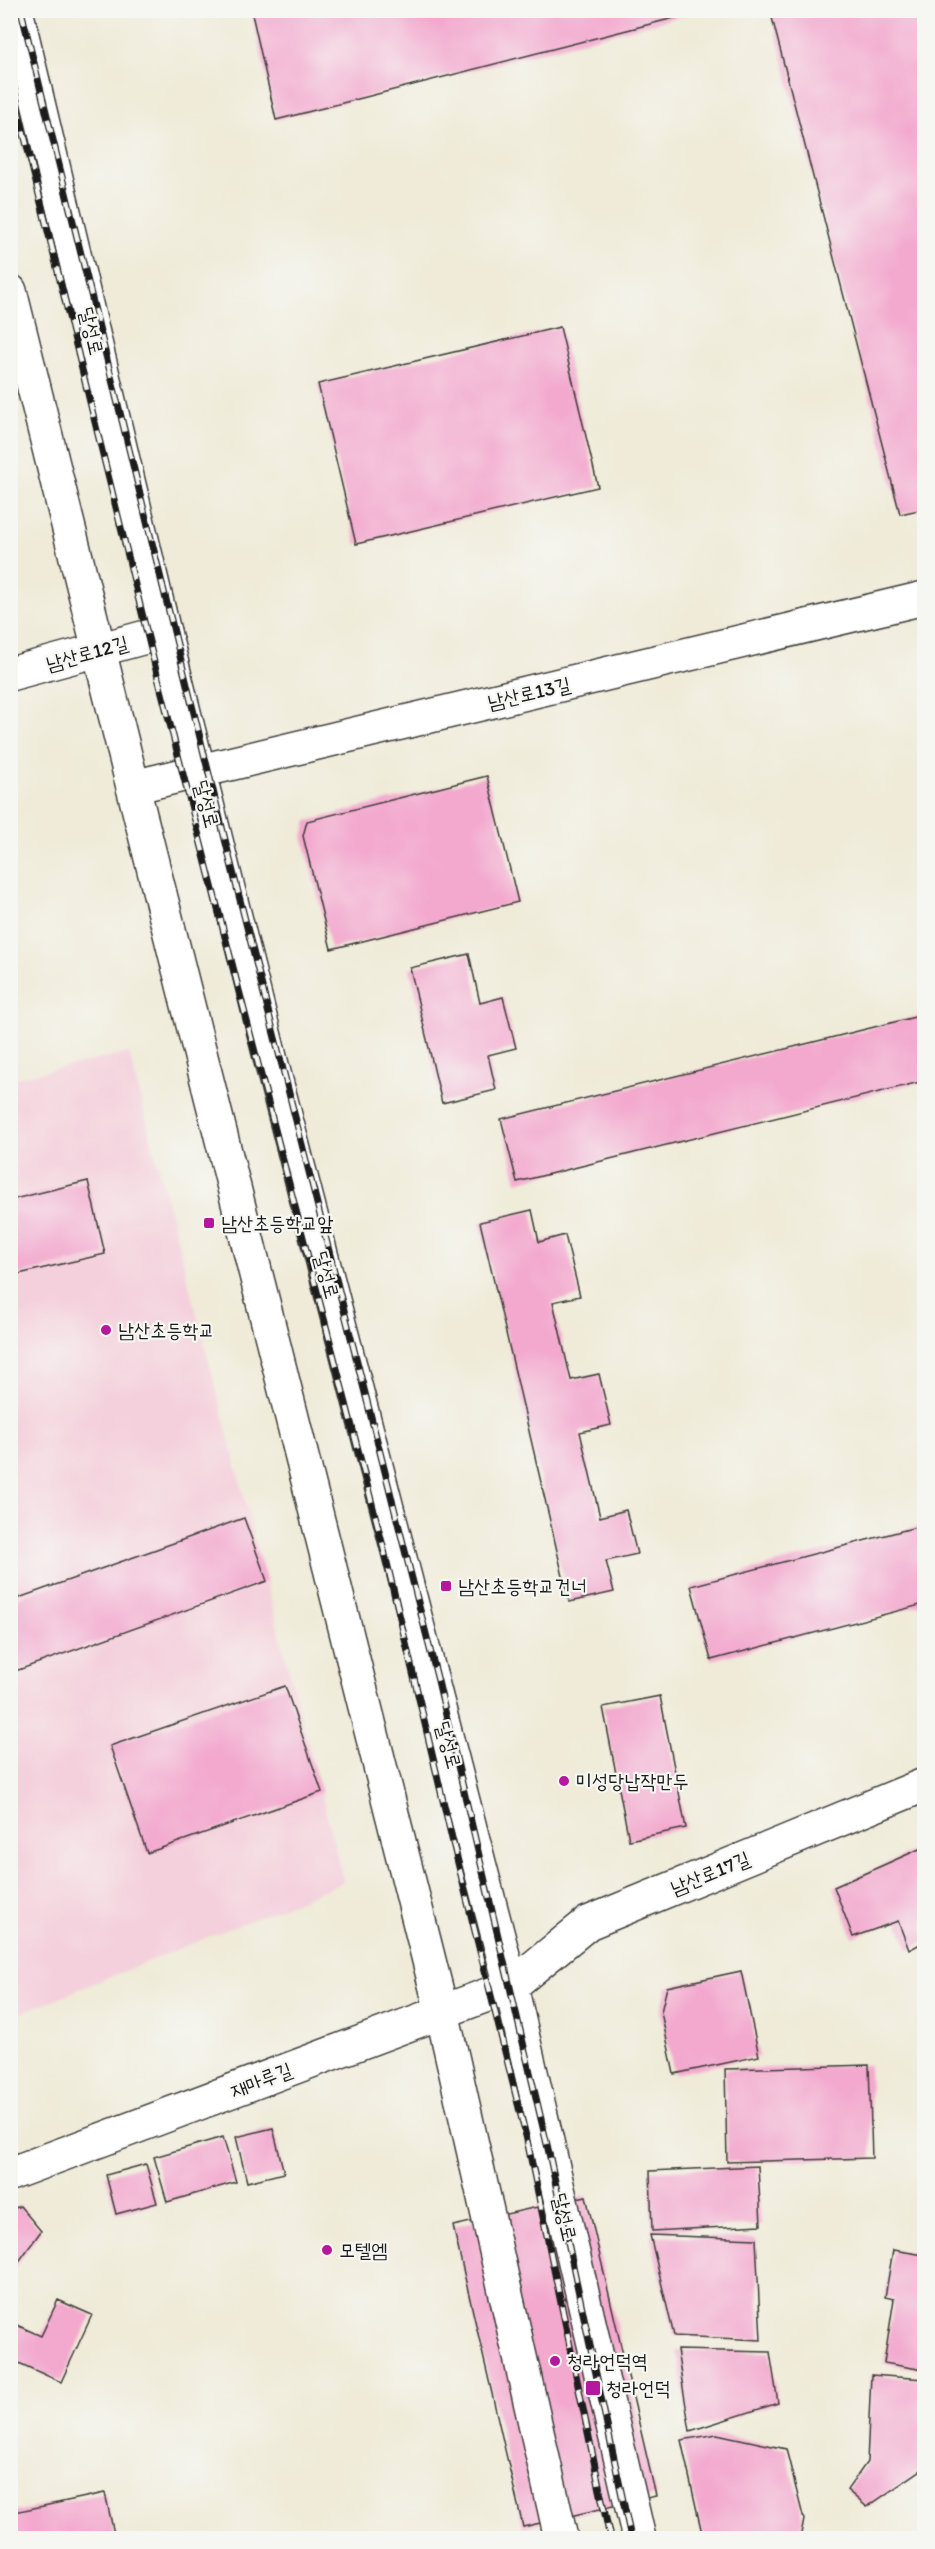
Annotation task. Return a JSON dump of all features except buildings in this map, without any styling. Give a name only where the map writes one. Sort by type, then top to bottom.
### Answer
[{"type":"main road","name":"달성로","points":[[16,10],[164,632],[276,1081],[511,1986],[639,2538]]},
{"type":"main road","points":[[10,291],[442,2012],[561,2538]]},
{"type":"main road","name":"남산로13길","points":[[133,787],[924,598]]},
{"type":"main road","name":"남산로12길","points":[[10,674],[164,632]]},
{"type":"main road","name":"남산로17길","points":[[511,1986],[588,1923],[924,1785]]},
{"type":"main road","name":"재마루길","points":[[10,2174],[511,1986]]},
{"type":"shaded area","name":"남산초등학교","points":[[129,1053],[344,1882],[11,2017],[11,1079]]},
{"type":"railway","points":[[21,10],[237,888],[438,1681],[549,2153],[631,2538]]},
{"type":"railway","points":[[10,77],[156,670],[384,1550],[453,1843],[527,2140],[610,2538]]},
{"type":"place","name":"남산초등학교앞","points":[[209,1223]]},
{"type":"place","name":"남산초등학교","points":[[106,1330]]},
{"type":"place","name":"남산초등학교건너","points":[[446,1586]]},
{"type":"place","name":"미성당납작만두","points":[[564,1781]]},
{"type":"place","name":"모텔엠","points":[[327,2250]]},
{"type":"place","name":"청라언덕역","points":[[555,2361]]},
{"type":"place","name":"청라언덕","points":[[593,2388]]}]
